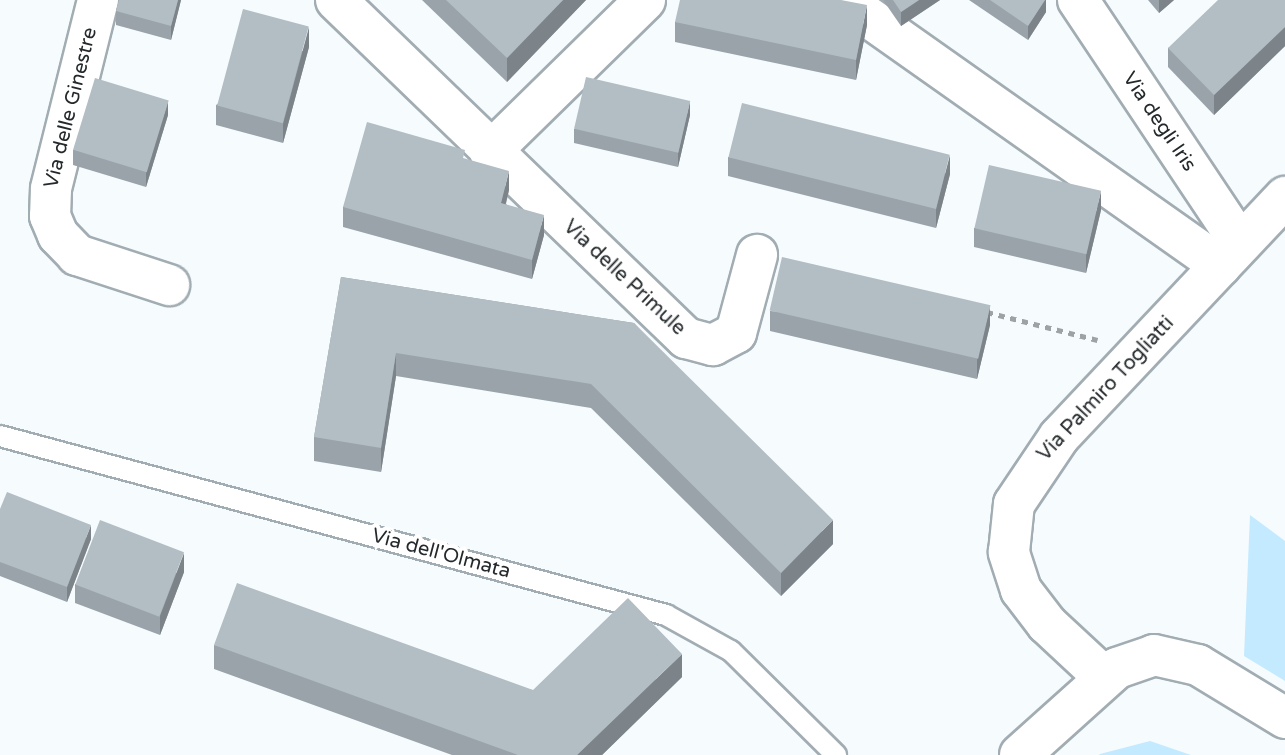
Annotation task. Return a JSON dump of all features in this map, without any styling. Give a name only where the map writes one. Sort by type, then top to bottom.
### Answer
[{"type":"street","name":"Via delle Ginestre","points":[[98,0],[51,189],[50,216],[58,235],[77,255],[169,285]]},
{"type":"street","name":"Via delle Primule","points":[[336,0],[679,332],[697,342],[713,345],[736,333],[757,255]]},
{"type":"street","points":[[490,152],[645,0]]},
{"type":"street","points":[[844,0],[1231,255]]},
{"type":"street","name":"Via degli Iris","points":[[1078,0],[1231,255]]},
{"type":"street","name":"Via Palmiro Togliatti","points":[[1104,677],[1028,600],[1011,565],[1010,521],[1036,465],[1285,197]]},
{"type":"street","points":[[1020,755],[1104,677],[1141,657],[1186,659],[1285,718]]},
{"type":"lane","name":"Via dell'Olmata","points":[[0,436],[666,615],[731,651],[836,755]]},
{"type":"path","points":[[972,308],[1140,350]]},
{"type":"shaded area","points":[[1250,515],[1285,541],[1285,681],[1244,656]]},
{"type":"shaded area","points":[[1150,741],[1191,755],[1099,755],[1100,754]]},
{"type":"building","points":[[119,0],[178,0],[171,26],[116,11]]},
{"type":"building","points":[[446,0],[563,0],[507,58]]},
{"type":"building","points":[[680,0],[841,0],[867,5],[856,60],[675,22]]},
{"type":"building","points":[[893,0],[919,0],[901,12]]},
{"type":"building","points":[[990,0],[1045,0],[1028,26]]},
{"type":"building","points":[[1218,0],[1285,0],[1285,27],[1214,95],[1168,48]]},
{"type":"building","points":[[243,9],[309,27],[283,123],[217,106]]},
{"type":"building","points":[[586,77],[690,101],[678,153],[574,129]]},
{"type":"building","points":[[95,78],[169,101],[147,172],[73,150]]},
{"type":"building","points":[[742,103],[950,155],[936,209],[728,157]]},
{"type":"building","points":[[367,122],[465,150],[463,158],[509,171],[501,203],[544,215],[532,260],[343,207]]},
{"type":"building","points":[[989,165],[1101,191],[1086,254],[974,228]]},
{"type":"building","points":[[782,257],[991,305],[978,359],[770,311]]},
{"type":"building","points":[[341,277],[634,323],[833,520],[781,573],[591,384],[396,353],[381,448],[314,437]]},
{"type":"building","points":[[7,492],[91,525],[67,587],[0,562],[0,509]]},
{"type":"building","points":[[100,520],[184,552],[159,617],[75,584]]},
{"type":"building","points":[[237,583],[533,690],[628,598],[682,654],[577,755],[518,755],[214,645]]}]
